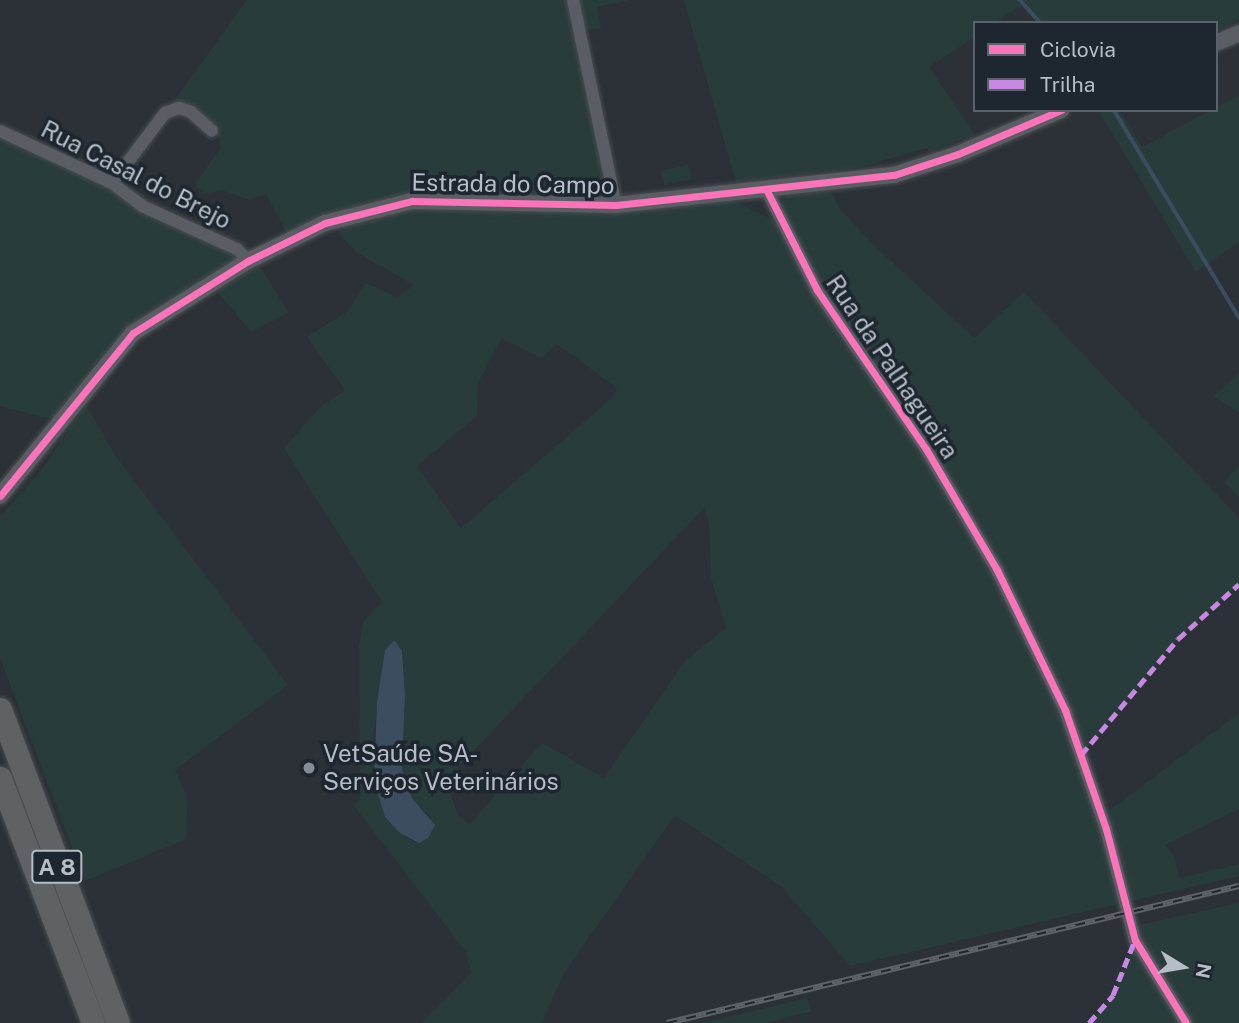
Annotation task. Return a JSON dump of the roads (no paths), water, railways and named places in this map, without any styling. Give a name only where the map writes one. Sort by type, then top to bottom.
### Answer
[{"type":"highway","name":"A 8","points":[[0,709],[118,1023]]},
{"type":"highway","name":"A 8","points":[[0,778],[93,1023]]},
{"type":"street","points":[[573,0],[616,205]]},
{"type":"street","points":[[1218,42],[1239,33]]},
{"type":"street","points":[[112,183],[165,113],[179,108],[191,112],[212,131]]},
{"type":"street","name":"Estrada do Campo","points":[[0,495],[29,466],[123,342],[172,305],[248,261],[325,223],[392,203],[433,200],[616,205],[767,191],[894,175],[958,154],[1056,112]]},
{"type":"street","name":"Rua Casal do Brejo","points":[[0,131],[112,183],[142,206],[237,249],[248,261]]},
{"type":"street","name":"Rua da Palhagueira","points":[[767,191],[817,290],[926,449],[997,570],[1065,710],[1106,829],[1135,940],[1186,1023]]},
{"type":"water","points":[[394,640],[402,651],[405,695],[402,770],[412,798],[435,825],[428,838],[419,843],[400,833],[385,817],[374,781],[377,702],[385,650]]},
{"type":"waterway","points":[[1020,0],[1039,21]]},
{"type":"waterway","points":[[1115,112],[1239,317]]},
{"type":"railway","points":[[667,1023],[1239,886]]},
{"type":"place","name":"VetSaúde SA- Serviços Veterinários","points":[[309,768]]}]
